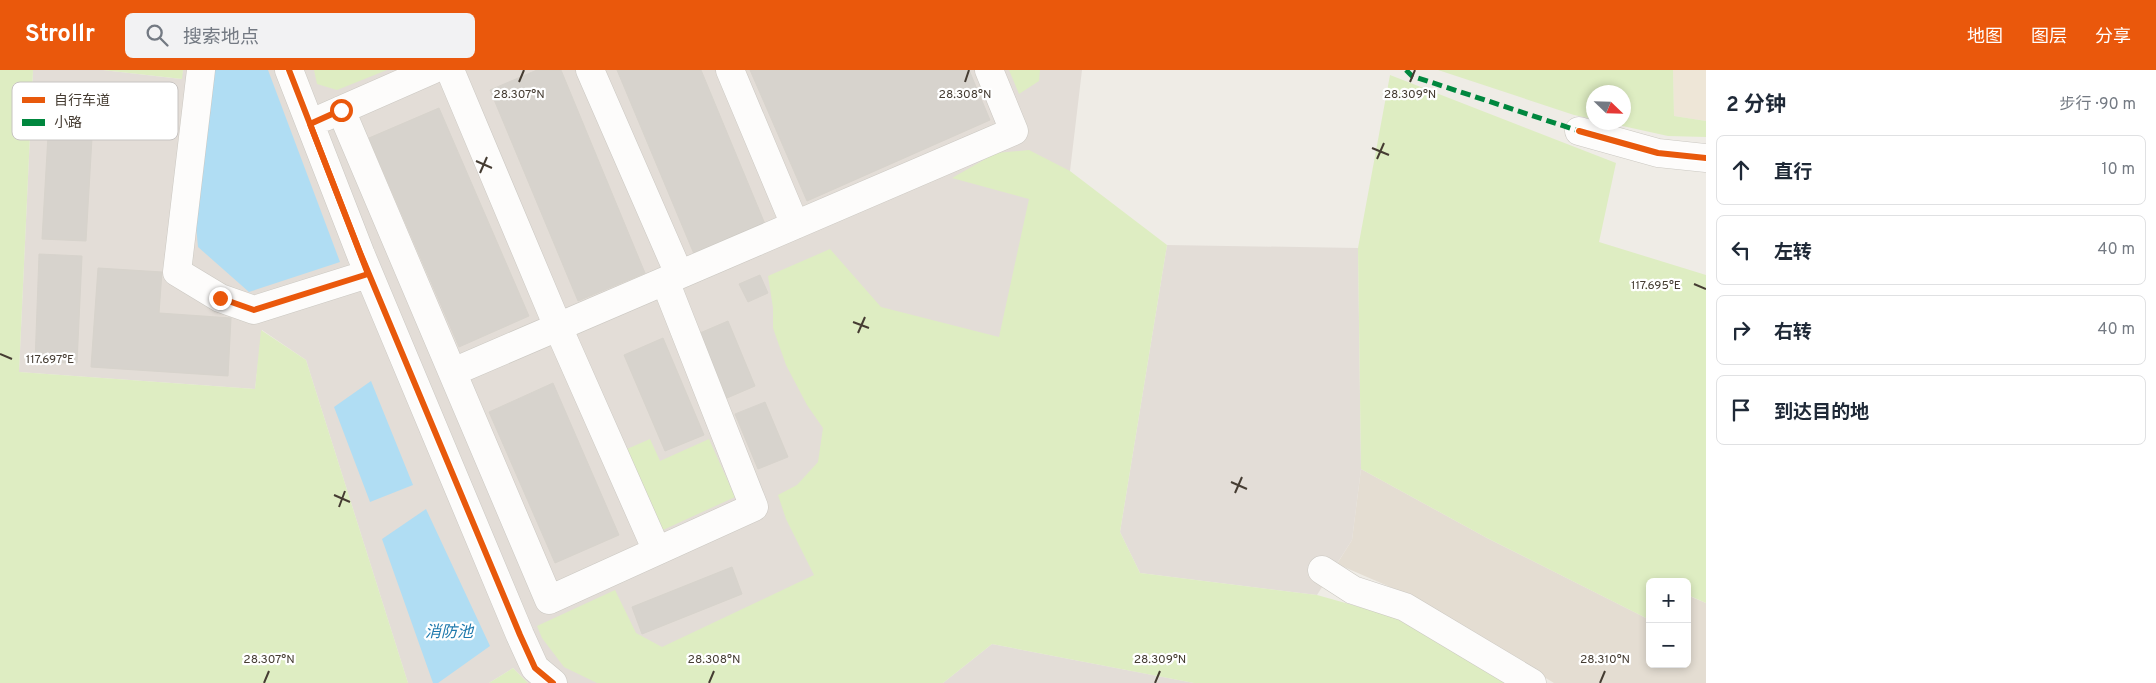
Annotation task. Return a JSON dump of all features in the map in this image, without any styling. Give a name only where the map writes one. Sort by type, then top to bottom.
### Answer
[{"type":"street","points":[[201,70],[177,272],[220,298],[254,310],[368,274]]},
{"type":"street","points":[[289,70],[368,274],[535,668],[552,683]]},
{"type":"street","points":[[310,124],[432,70]]},
{"type":"street","points":[[450,70],[558,327],[657,551]]},
{"type":"street","points":[[341,110],[549,600],[754,506],[672,278],[590,70]]},
{"type":"street","points":[[730,70],[795,225]]},
{"type":"street","points":[[453,372],[1014,131],[989,70]]},
{"type":"street","points":[[1578,131],[1658,153],[1706,158]]},
{"type":"street","points":[[1322,570],[1354,590],[1405,606],[1532,683]]},
{"type":"shaded area","points":[[33,70],[103,70],[181,79],[183,70],[1082,70],[1070,171],[993,544],[820,683],[528,683],[513,668],[489,683],[408,683],[306,360],[262,330],[255,389],[19,372],[30,140],[178,140],[178,82],[32,82]]},
{"type":"shaded area","points":[[1673,70],[1706,70],[1706,121],[1674,116]]},
{"type":"shaded area","points":[[1167,245],[1358,248],[1361,469],[1352,540],[1317,595],[1140,573],[1120,532]]},
{"type":"shaded area","points":[[1361,469],[1487,538],[1646,618],[1646,668],[1691,668],[1691,597],[1706,603],[1706,683],[1554,683],[1411,596],[1337,564],[1352,540]]},
{"type":"shaded area","points":[[992,644],[1194,683],[943,683]]},
{"type":"green space","points":[[0,70],[33,70],[32,82],[12,82],[12,140],[30,140],[19,372],[255,389],[261,330],[306,360],[408,683],[0,683]]},
{"type":"green space","points":[[103,70],[183,70],[182,79]]},
{"type":"green space","points":[[314,70],[387,70],[337,90],[317,84]]},
{"type":"green space","points":[[1009,70],[1040,70],[1039,81],[1019,94]]},
{"type":"green space","points":[[1438,70],[1673,70],[1674,116],[1706,121],[1706,137],[1668,136],[1631,128],[1631,85],[1586,85],[1586,118]]},
{"type":"green space","points":[[1390,75],[1616,163],[1599,242],[1706,275],[1706,603],[1691,596],[1691,578],[1646,578],[1646,618],[1487,538],[1361,469],[1358,248]]},
{"type":"green space","points":[[1029,150],[1070,171],[1167,245],[1120,532],[1140,573],[1317,595],[1406,620],[1506,683],[1194,683],[992,644],[943,683],[597,683],[564,667],[542,638],[537,626],[615,590],[636,633],[662,647],[814,575],[786,519],[778,495],[797,485],[818,462],[823,428],[807,405],[786,365],[773,328],[773,308],[768,276],[830,249],[881,307],[999,337],[1029,199],[952,178],[996,153]]},
{"type":"green space","points":[[650,439],[660,461],[709,439],[735,497],[663,530],[627,449]]},
{"type":"green space","points":[[513,668],[528,683],[489,683]]},
{"type":"water","points":[[209,70],[268,70],[340,262],[249,292],[198,247],[194,205]]},
{"type":"water","points":[[371,381],[413,485],[370,502],[334,407]]},
{"type":"water","name":"消防池","points":[[426,509],[490,646],[438,683],[433,683],[382,539]]},
{"type":"building","points":[[537,70],[561,70],[645,273],[578,301],[490,90]]},
{"type":"building","points":[[617,70],[701,70],[765,224],[694,254]]},
{"type":"building","points":[[750,70],[969,70],[990,120],[807,201]]},
{"type":"building","points":[[439,108],[529,316],[459,347],[369,138]]},
{"type":"building","points":[[48,140],[92,140],[86,241],[42,239]]},
{"type":"building","points":[[39,254],[82,256],[77,363],[35,362]]},
{"type":"building","points":[[98,268],[162,272],[159,313],[231,318],[228,376],[91,367]]},
{"type":"building","points":[[760,275],[768,293],[748,302],[739,284]]},
{"type":"building","points":[[728,321],[755,386],[727,398],[700,333]]},
{"type":"building","points":[[663,338],[704,435],[665,451],[624,355]]},
{"type":"building","points":[[553,383],[619,535],[555,563],[489,412]]},
{"type":"building","points":[[765,402],[788,457],[758,469],[735,414]]},
{"type":"building","points":[[732,567],[742,594],[642,634],[632,607]]},
{"type":"marked path","points":[[1406,70],[1412,76],[1579,131]]},
{"type":"cycle path","points":[[289,70],[361,255],[520,635],[535,668],[553,683]]},
{"type":"cycle path","points":[[1579,131],[1658,153],[1706,158]]},
{"type":"route","points":[[220,298],[254,310],[368,274],[310,124],[341,110]]}]
